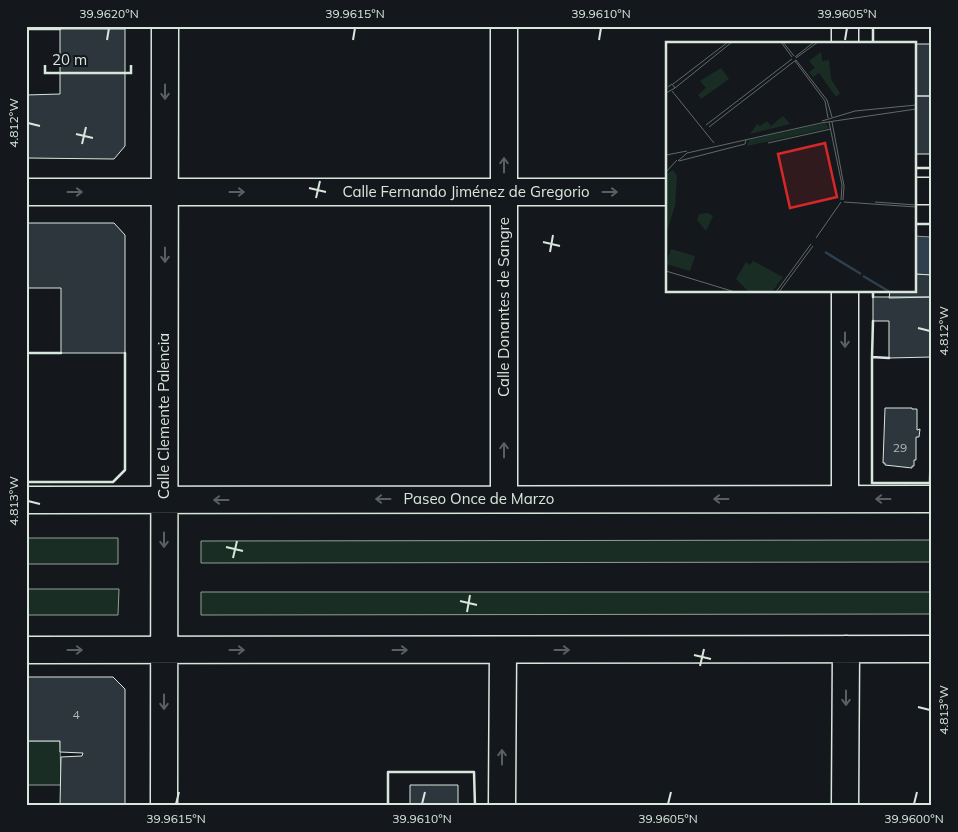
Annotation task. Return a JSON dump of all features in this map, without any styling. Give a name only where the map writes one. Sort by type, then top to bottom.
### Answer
[{"type":"street","name":"Calle Clemente Palencia","points":[[164,806],[165,26]]},
{"type":"street","name":"Calle Donantes de Sangre","points":[[504,26],[504,499]]},
{"type":"street","points":[[845,26],[845,42]]},
{"type":"street","name":"Calle Fernando Jiménez de Gregorio","points":[[26,192],[666,192]]},
{"type":"street","points":[[916,192],[932,192]]},
{"type":"street","points":[[845,292],[845,499]]},
{"type":"street","name":"Paseo Once de Marzo","points":[[26,500],[932,499]]},
{"type":"street","points":[[846,649],[846,806]]},
{"type":"street","points":[[26,650],[932,650]]},
{"type":"street","points":[[502,806],[503,650]]},
{"type":"green space","points":[[26,538],[118,538],[118,564],[26,564]]},
{"type":"green space","points":[[932,540],[932,562],[201,563],[201,541]]},
{"type":"green space","points":[[26,589],[119,589],[118,615],[26,615]]},
{"type":"green space","points":[[201,592],[932,592],[932,614],[201,615]]},
{"type":"green space","points":[[26,741],[60,741],[61,785],[26,785]]},
{"type":"water","points":[[916,236],[932,237],[932,275],[916,274]]},
{"type":"building","points":[[60,29],[125,29],[125,146],[114,159],[26,158],[26,95],[60,94]]},
{"type":"building","points":[[916,44],[932,44],[932,96],[916,96]]},
{"type":"building","points":[[916,96],[930,96],[931,154],[916,154]]},
{"type":"building","points":[[26,223],[114,223],[125,235],[125,353],[61,353],[61,288],[26,288]]},
{"type":"building","points":[[916,274],[932,275],[932,297],[889,298],[890,292],[916,292]]},
{"type":"building","points":[[873,297],[932,297],[932,357],[889,358],[889,321],[873,321]]},
{"type":"building","points":[[885,408],[917,409],[917,430],[920,429],[919,437],[916,437],[916,460],[914,460],[912,468],[885,465],[883,463]]},
{"type":"building","points":[[26,677],[113,677],[125,689],[125,806],[60,806],[61,757],[82,756],[83,753],[60,752],[60,741],[26,741]]},
{"type":"building","points":[[410,785],[458,785],[458,806],[410,806]]},
{"type":"wall","points":[[873,26],[873,42]]},
{"type":"wall","points":[[26,29],[60,29]]},
{"type":"wall","points":[[916,168],[932,168]]},
{"type":"wall","points":[[916,224],[932,224]]},
{"type":"wall","points":[[873,292],[873,297]]},
{"type":"wall","points":[[873,321],[872,357],[889,358]]},
{"type":"wall","points":[[26,353],[61,353]]},
{"type":"wall","points":[[26,482],[113,482],[125,470],[125,353]]},
{"type":"wall","points":[[872,357],[872,483],[930,483],[932,388]]},
{"type":"wall","points":[[388,806],[388,772],[474,772],[475,806]]}]
